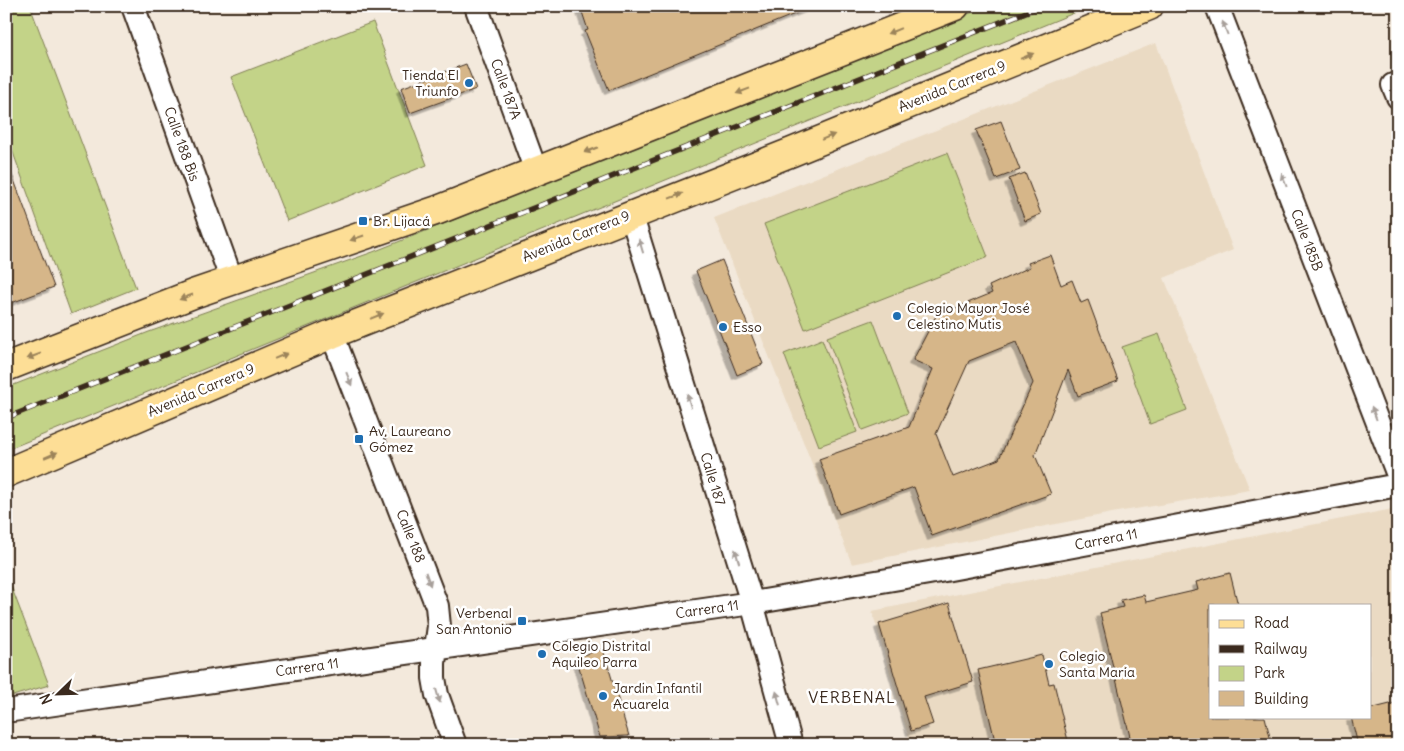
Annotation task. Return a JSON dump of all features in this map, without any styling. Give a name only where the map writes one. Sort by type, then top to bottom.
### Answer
[{"type":"main road","points":[[6,367],[232,281],[438,210],[536,172],[919,13],[955,6]]},
{"type":"main road","name":"Avenida Carrera 9","points":[[6,473],[332,334],[631,214],[792,152],[1149,6]]},
{"type":"street","name":"Calle 188 Bis","points":[[133,6],[232,281]]},
{"type":"street","name":"Calle 187A","points":[[476,6],[536,172]]},
{"type":"street","name":"Calle 185B","points":[[1217,6],[1398,475]]},
{"type":"street","name":"Calle 187","points":[[631,214],[752,603],[791,745]]},
{"type":"street","name":"Calle 188","points":[[332,334],[429,581],[437,606],[439,626],[434,663],[437,695],[455,745]]},
{"type":"street","name":"Carrera 11","points":[[13,710],[752,603],[1398,485]]},
{"type":"shaded area","points":[[1156,43],[1233,250],[1164,278],[1250,490],[1117,512],[852,564],[714,218]]},
{"type":"shaded area","name":"Colegio Santa María","points":[[1398,508],[1398,745],[911,745],[872,611]]},
{"type":"green space","points":[[6,6],[30,6],[136,288],[71,314],[6,133]]},
{"type":"green space","points":[[988,6],[1091,6],[6,450],[6,388],[149,332],[373,252]]},
{"type":"green space","points":[[373,22],[427,165],[287,221],[231,77]]},
{"type":"green space","points":[[947,153],[988,257],[805,329],[764,224]]},
{"type":"green space","points":[[873,320],[908,413],[862,430],[827,337]]},
{"type":"green space","points":[[1159,334],[1187,410],[1150,424],[1122,347]]},
{"type":"green space","points":[[822,339],[857,432],[819,446],[784,354]]},
{"type":"green space","points":[[6,573],[49,685],[6,698]]},
{"type":"building","points":[[580,6],[812,7],[609,90],[585,31],[588,30]]},
{"type":"building","points":[[466,64],[476,89],[410,113],[401,88]]},
{"type":"building","points":[[1001,121],[1020,170],[996,179],[976,130]]},
{"type":"building","points":[[6,164],[8,164],[54,287],[6,305]]},
{"type":"building","points":[[1025,173],[1041,214],[1025,221],[1009,179]]},
{"type":"building","points":[[1050,255],[1061,285],[1072,280],[1081,303],[1088,300],[1118,381],[1078,396],[1068,370],[1035,455],[1051,494],[932,536],[914,487],[839,514],[819,459],[909,427],[933,369],[913,360],[936,316],[992,293],[989,286],[1030,267],[1028,263]],"holes":[[[1016,342],[1033,383],[999,459],[953,477],[936,434],[969,361]]]},
{"type":"building","points":[[722,260],[763,364],[737,375],[696,271]]},
{"type":"building","points":[[1230,573],[1238,604],[1209,604],[1209,718],[1265,718],[1272,745],[1132,745],[1100,613],[1123,607],[1121,600],[1144,595],[1146,602],[1198,590],[1196,582]]},
{"type":"building","points":[[949,603],[973,682],[924,697],[933,724],[911,731],[879,624]]},
{"type":"building","name":"Jardin Infantil Acuarela","points":[[603,649],[629,736],[600,737],[576,657]]},
{"type":"building","points":[[1042,655],[1049,684],[1054,683],[1069,745],[996,745],[978,670]]},
{"type":"building","points":[[1398,702],[1398,745],[1358,745],[1351,718],[1372,718],[1372,708]]},
{"type":"railway","points":[[6,418],[1041,6]]},
{"type":"place","name":"Tienda El Triunfo","points":[[469,83]]},
{"type":"place","name":"Br. Lijacá","points":[[363,221]]},
{"type":"place","name":"Colegio Mayor José Celestino Mutis","points":[[897,316]]},
{"type":"place","name":"Esso","points":[[723,327]]},
{"type":"place","name":"Av. Laureano Gómez","points":[[359,439]]},
{"type":"place","name":"Verbenal San Antonio","points":[[522,621]]},
{"type":"place","name":"Colegio Distrital Aquileo Parra","points":[[542,654]]},
{"type":"place","name":"Colegio Santa María","points":[[1049,664]]},
{"type":"place","name":"Jardin Infantil Acuarela","points":[[603,696]]},
{"type":"district","name":"VERBENAL","points":[[852,697]]}]
